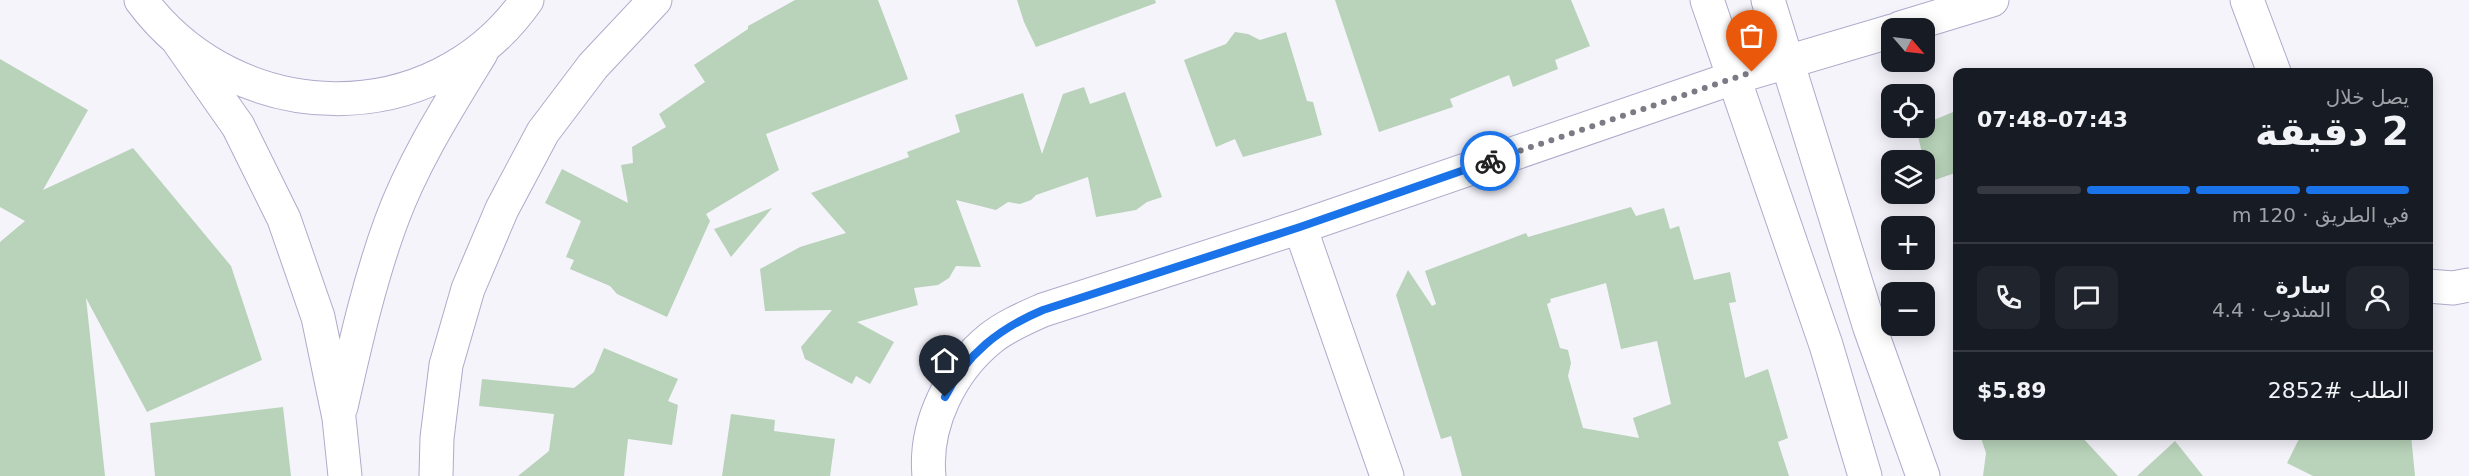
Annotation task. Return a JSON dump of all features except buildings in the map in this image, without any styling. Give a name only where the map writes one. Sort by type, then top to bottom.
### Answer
[{"type":"street","points":[[141,0],[179,42],[209,64],[241,81],[276,92],[330,99],[385,94],[420,84],[453,69],[484,49],[511,24],[527,0]]},
{"type":"street","points":[[436,476],[437,438],[446,365],[468,289],[502,209],[543,132],[593,66],[655,0]]},
{"type":"street","points":[[1707,0],[1826,345],[1865,476]]},
{"type":"street","points":[[1768,0],[1870,328],[1923,476]]},
{"type":"street","points":[[1933,18],[1992,0]]},
{"type":"street","points":[[2247,0],[2272,68]]},
{"type":"street","points":[[929,476],[931,439],[939,410],[948,392],[969,359],[999,333],[1016,322],[1043,310],[1300,227],[1733,78],[1881,34]]},
{"type":"street","points":[[179,42],[238,126],[284,219],[318,316],[339,418],[345,476]]},
{"type":"street","points":[[339,418],[362,313],[392,221],[433,132],[484,49]]},
{"type":"street","points":[[1300,227],[1388,476]]},
{"type":"street","points":[[2433,286],[2453,288],[2469,285]]},
{"type":"way so far","points":[[1490,161],[1752,72]]},
{"type":"route","points":[[945,397],[969,359],[991,338],[1016,322],[1043,310],[1300,227],[1490,161]]}]
